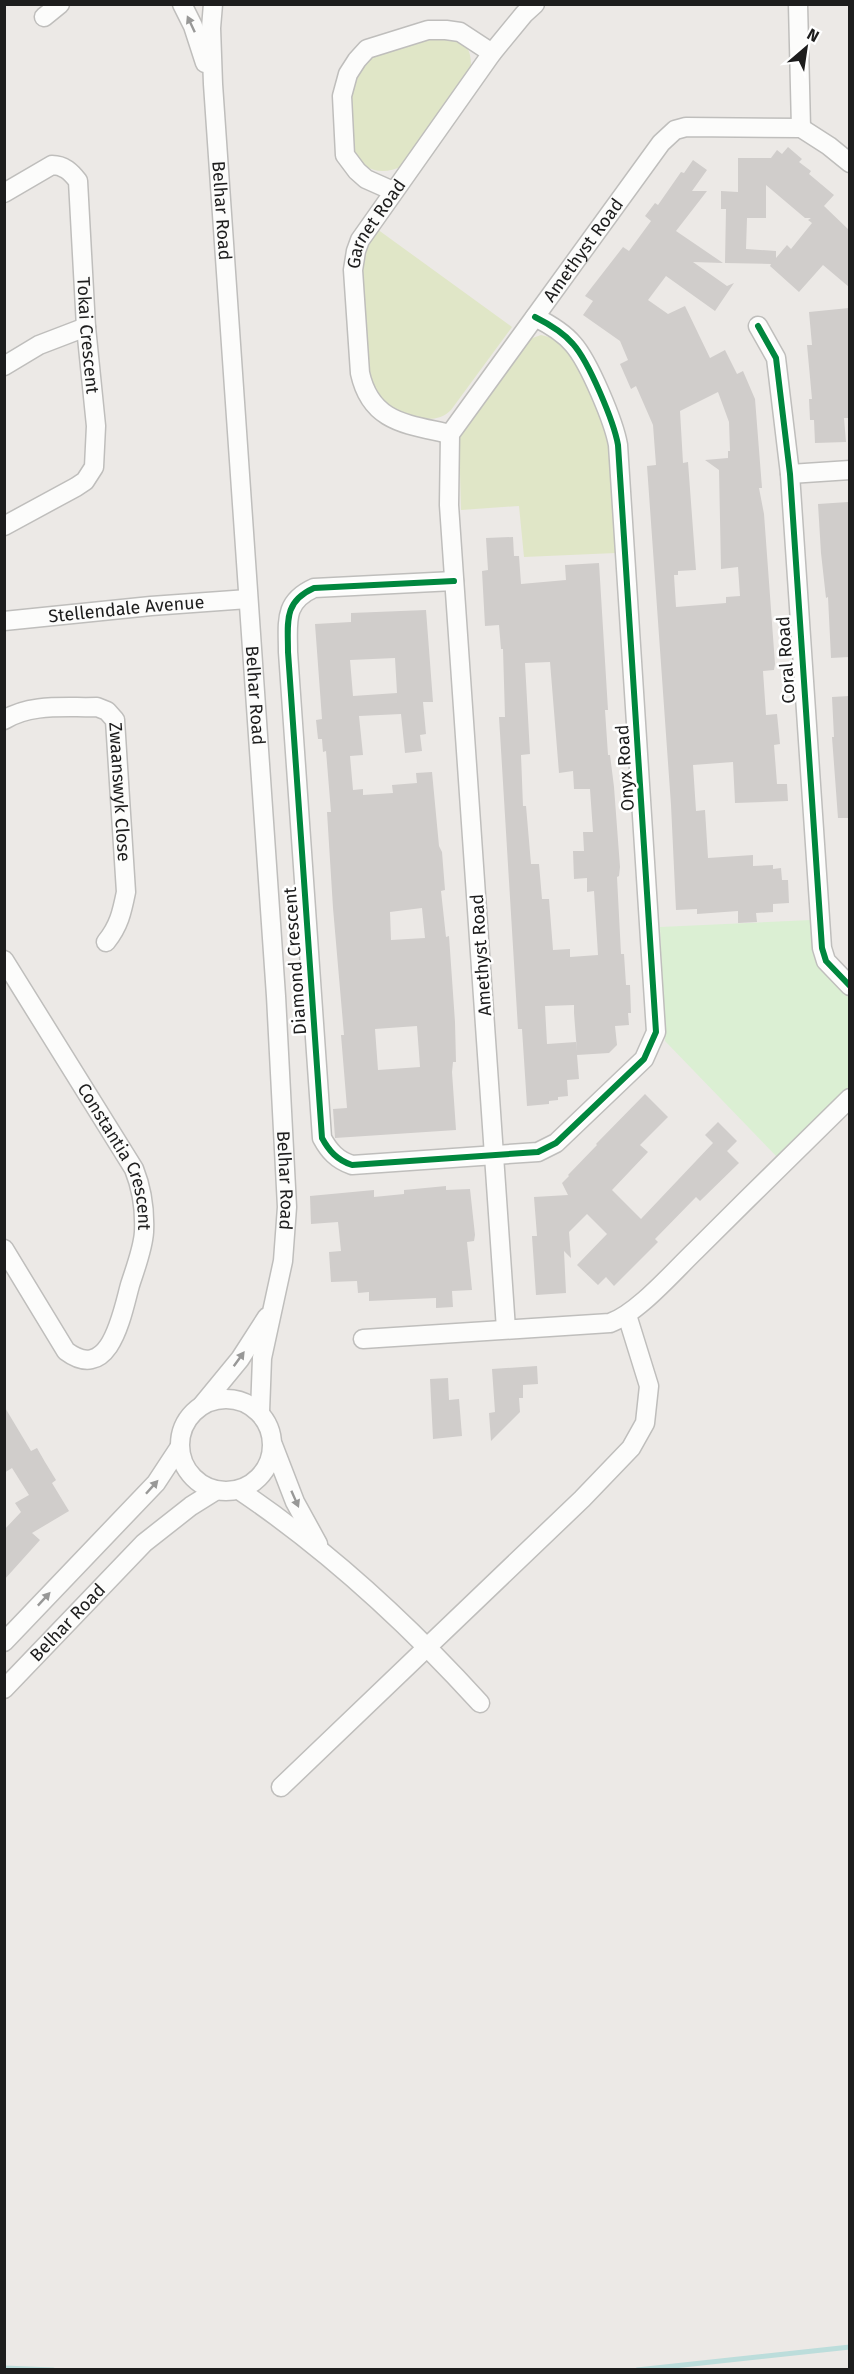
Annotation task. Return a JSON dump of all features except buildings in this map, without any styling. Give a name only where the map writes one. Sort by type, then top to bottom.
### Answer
[{"type":"street","points":[[44,17],[60,4]]},
{"type":"street","name":"Belhar Road","points":[[182,4],[193,26],[206,71],[213,84]]},
{"type":"street","name":"Belhar Road","points":[[213,4],[211,28],[213,84],[286,1173],[287,1207],[283,1261],[262,1358],[260,1412]]},
{"type":"street","name":"Garnet Road","points":[[450,434],[402,423],[382,414],[370,402],[363,388],[360,373],[354,261],[360,240],[393,191],[492,53],[524,14],[536,4]]},
{"type":"street","points":[[798,4],[801,128],[829,146],[849,164]]},
{"type":"street","points":[[393,191],[366,179],[345,155],[342,96],[348,74],[357,60],[367,49],[428,30],[460,32],[492,53]]},
{"type":"street","name":"Amethyst Road","points":[[506,1329],[496,1156],[449,505],[450,434],[668,135],[675,130],[699,126],[801,128]]},
{"type":"street","name":"Tokai Crescent","points":[[4,193],[52,165],[59,165],[70,171],[78,181],[86,327],[96,426],[92,472],[86,481],[4,526]]},
{"type":"street","name":"Onyx Road","points":[[496,1156],[538,1152],[556,1143],[644,1059],[656,1032],[618,446],[614,425],[578,350],[566,337],[535,317]]},
{"type":"street","name":"Coral Road","points":[[758,326],[776,357],[790,474],[822,948],[826,961],[849,986]]},
{"type":"street","points":[[4,366],[39,345],[86,327]]},
{"type":"street","points":[[790,474],[849,470]]},
{"type":"street","name":"Diamond Crescent","points":[[454,581],[314,588],[297,598],[291,608],[288,652],[322,1138],[338,1159],[352,1165],[496,1156]]},
{"type":"street","name":"Stellendale Avenue","points":[[4,621],[248,599]]},
{"type":"street","name":"Zwaanswyk Close","points":[[4,720],[21,711],[32,709],[97,707],[107,711],[115,720],[126,892],[116,930],[106,942]]},
{"type":"street","name":"Constantia Crescent","points":[[4,960],[134,1169],[139,1183],[143,1205],[144,1234],[117,1331],[105,1350],[92,1360],[74,1357],[66,1351],[4,1249]]},
{"type":"street","points":[[363,1339],[610,1323],[627,1315],[849,1098]]},
{"type":"street","name":"Belhar Road","points":[[203,1404],[240,1359],[274,1306]]},
{"type":"street","points":[[281,1787],[631,1449],[645,1423],[649,1386],[627,1315]]},
{"type":"street","points":[[273,1445],[271,1460],[264,1473],[253,1484],[239,1490],[215,1491],[198,1482],[185,1467],[179,1448],[183,1427],[195,1409],[203,1404],[227,1398],[239,1400],[260,1412],[270,1427],[273,1445],[295,1502],[322,1551]]},
{"type":"street","name":"Belhar Road","points":[[4,1642],[156,1483],[179,1448]]},
{"type":"street","points":[[239,1490],[280,1517],[322,1551],[428,1646],[480,1703]]},
{"type":"street","name":"Belhar Road","points":[[4,1689],[144,1543],[215,1491]]},
{"type":"green space","points":[[442,35],[460,42],[468,49],[471,68],[402,166],[379,171],[366,166],[360,161],[352,147],[348,92],[355,75],[370,57]]},
{"type":"green space","points":[[377,229],[512,327],[451,410],[436,418],[420,418],[385,408],[369,384],[362,259]]},
{"type":"green space","points":[[541,335],[557,339],[570,349],[602,417],[610,445],[616,553],[524,557],[519,506],[461,510],[459,435],[527,340]]},
{"type":"green space","points":[[811,920],[816,956],[825,972],[849,998],[849,1088],[778,1158],[665,1041],[660,927]]},
{"type":"waterway","points":[[637,2370],[850,2347]]},
{"type":"waterway","points":[[4,2368],[53,2370]]},
{"type":"cycle path","points":[[454,581],[314,588],[297,600],[289,614],[288,652],[322,1138],[334,1154],[352,1165],[538,1152],[556,1143],[644,1059],[656,1032],[618,445],[612,422],[600,393],[579,353],[560,332],[535,317]]},
{"type":"cycle path","points":[[758,326],[776,358],[790,474],[822,948],[826,961],[850,986]]}]
